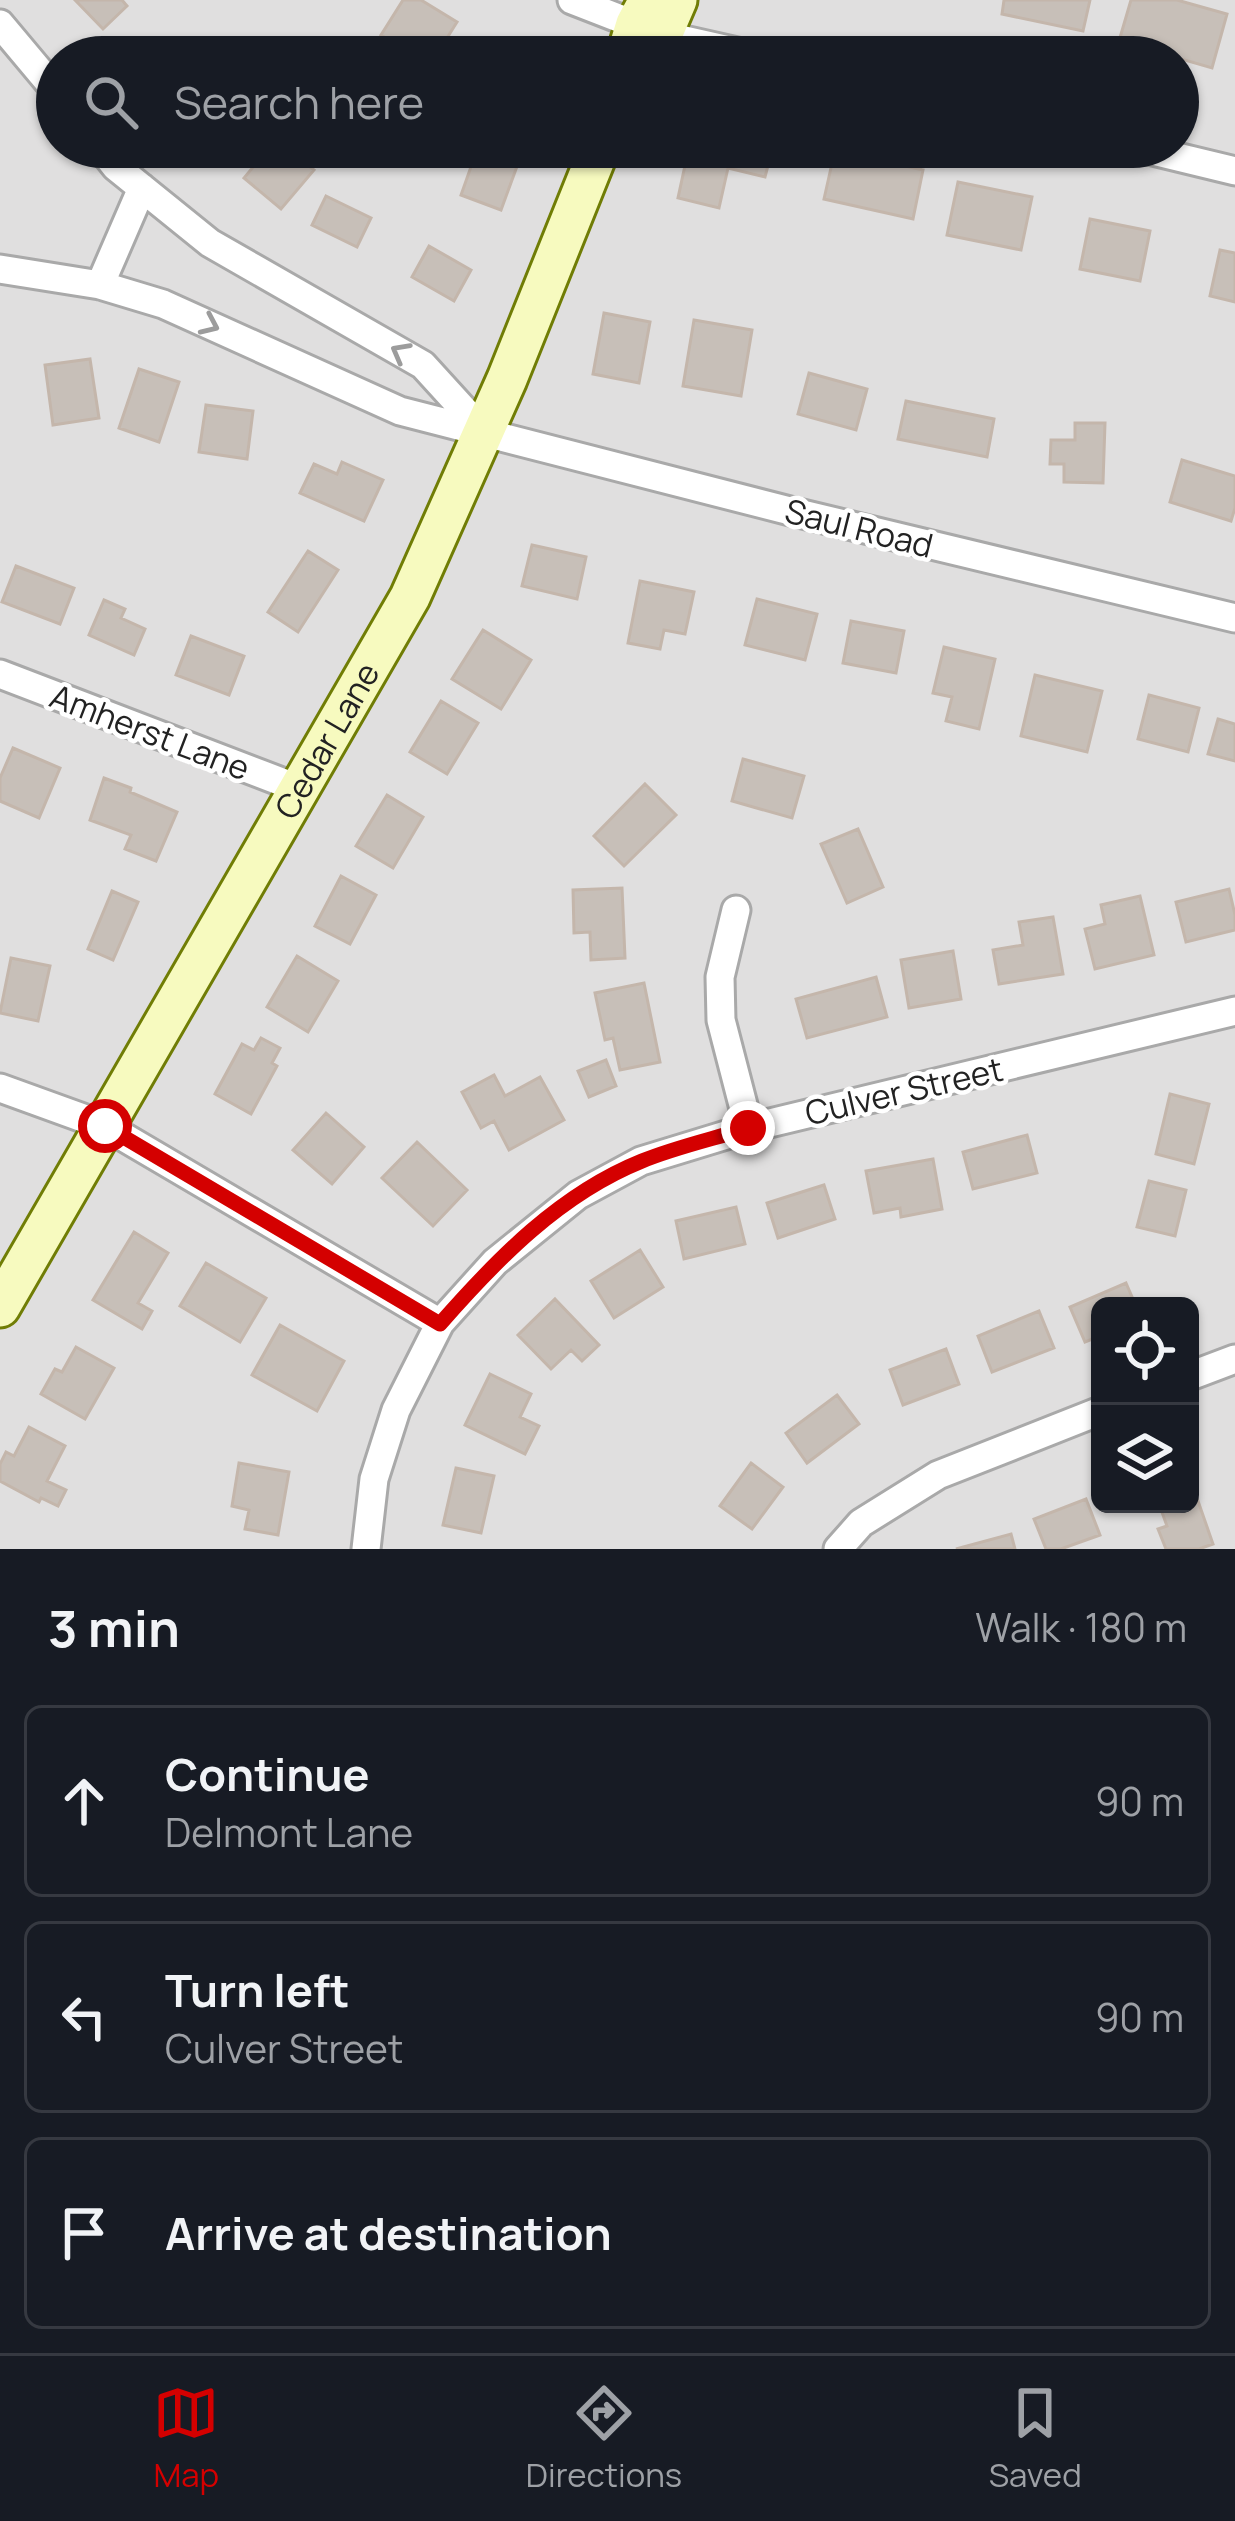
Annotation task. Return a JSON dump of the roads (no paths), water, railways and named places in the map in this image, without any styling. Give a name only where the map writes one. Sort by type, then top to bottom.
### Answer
[{"type":"street","points":[[572,0],[650,29]]},
{"type":"street","points":[[0,23],[36,67]]},
{"type":"street","points":[[1199,162],[1235,171]]},
{"type":"street","points":[[117,168],[210,243],[423,365],[484,432]]},
{"type":"street","name":"Cedar Lane","points":[[0,1307],[410,597],[484,432],[591,168]]},
{"type":"street","points":[[100,285],[142,188]]},
{"type":"street","name":"Saul Road","points":[[0,268],[100,285],[163,304],[400,411],[1235,618]]},
{"type":"street","name":"Amherst Lane","points":[[0,674],[300,789]]},
{"type":"street","points":[[736,910],[720,977],[721,1020],[748,1128]]},
{"type":"street","name":"Culver Street","points":[[366,1549],[374,1479],[396,1410],[440,1324],[496,1262],[578,1195],[641,1161],[748,1128],[1235,1011]]},
{"type":"street","points":[[0,1088],[105,1126],[440,1324]]},
{"type":"street","points":[[1199,1373],[1235,1359]]},
{"type":"street","points":[[838,1549],[861,1522],[938,1475],[1091,1416]]}]
